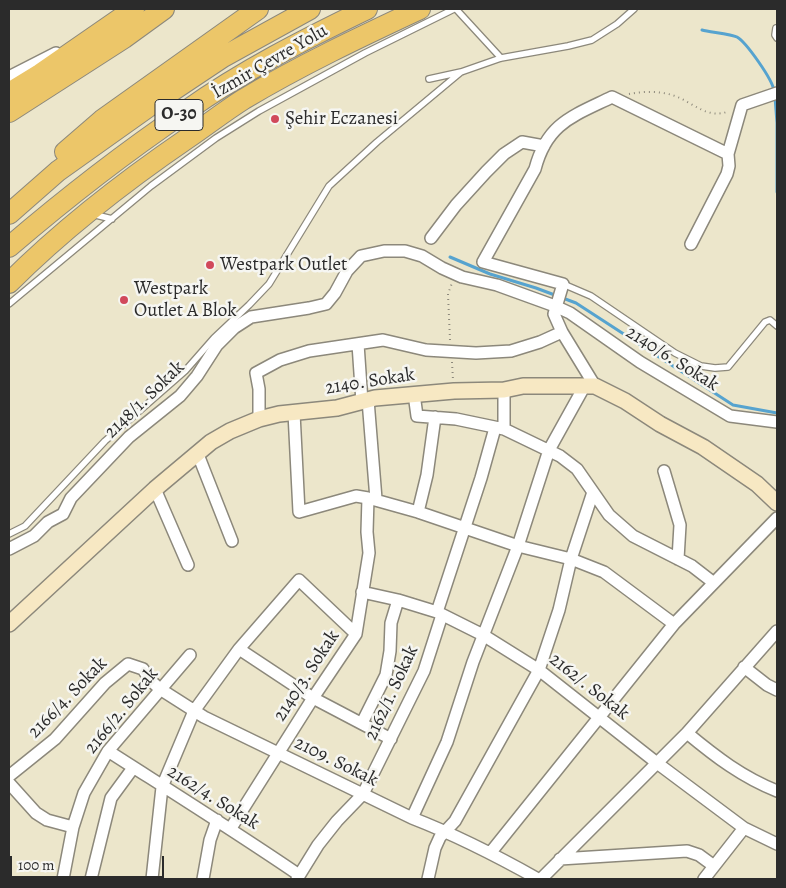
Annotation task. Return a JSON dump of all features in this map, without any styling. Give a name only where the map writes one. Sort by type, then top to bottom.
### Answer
[{"type":"highway","points":[[9,112],[124,38],[164,9]]},
{"type":"highway","points":[[9,205],[33,180],[102,120],[258,9]]},
{"type":"highway","name":"İzmir Çevre Yolu","points":[[9,214],[58,171],[148,107],[223,57],[310,9]]},
{"type":"highway","name":"İzmir Çevre Yolu","points":[[9,247],[81,187],[186,110],[308,37],[367,9]]},
{"type":"highway","points":[[9,283],[31,261],[148,165],[243,100],[315,60],[420,9]]},
{"type":"highway","points":[[9,93],[130,12]]},
{"type":"street","points":[[9,78],[130,12]]},
{"type":"street","points":[[691,244],[727,174],[729,166],[728,154],[742,105],[777,93]]},
{"type":"street","points":[[412,818],[447,742],[483,635],[518,546],[549,450],[590,386],[554,314],[563,284],[483,262],[535,169],[546,139],[569,118],[612,97],[728,154]]},
{"type":"street","points":[[430,238],[456,205],[504,154],[522,142],[544,146]]},
{"type":"street","name":"2148/1. Sokak","points":[[9,549],[34,536],[48,522],[63,514],[71,498],[128,437],[180,396],[197,376],[217,344],[234,328],[251,317],[326,304],[335,294],[347,271],[361,256],[405,251],[422,256],[456,274],[556,306]]},
{"type":"street","name":"2140/6. Sokak","points":[[556,306],[570,313],[640,362],[730,416],[777,422]]},
{"type":"street","points":[[259,419],[259,389],[256,373],[280,360],[309,351],[383,340],[426,350],[451,353],[511,351],[540,342],[562,332]]},
{"type":"street","name":"2140/3. Sokak","points":[[231,828],[356,634],[369,553],[367,532],[372,499],[365,401],[358,344]]},
{"type":"street","name":"2140. Sokak","points":[[9,624],[155,489],[198,452],[230,432],[259,419],[337,408],[365,401],[414,394],[504,390],[523,386],[590,386],[625,401],[660,424],[703,447],[757,484],[777,503]]},
{"type":"street","name":"2162/1. Sokak","points":[[298,877],[318,845],[337,821],[363,794],[424,671],[466,527],[499,428],[504,390]]},
{"type":"street","points":[[414,394],[416,416],[456,419],[499,428],[549,450],[578,469],[609,515],[633,536],[692,566],[714,582]]},
{"type":"street","points":[[294,413],[299,512],[356,496],[418,512],[518,546],[572,560],[604,572],[674,624]]},
{"type":"street","points":[[418,512],[427,475],[435,417]]},
{"type":"street","points":[[198,452],[232,541]]},
{"type":"street","points":[[664,471],[680,525],[678,559]]},
{"type":"street","points":[[155,489],[188,565]]},
{"type":"street","points":[[428,879],[435,848],[455,821],[539,670],[559,610],[593,492]]},
{"type":"street","points":[[491,852],[674,624],[777,518]]},
{"type":"street","points":[[152,879],[162,787],[194,711],[239,649],[298,580],[356,634]]},
{"type":"street","name":"2162/. Sokak","points":[[362,592],[398,600],[440,614],[483,635],[539,670],[657,763],[744,828],[777,844]]},
{"type":"street","points":[[362,723],[386,675],[390,651],[391,623],[398,600]]},
{"type":"street","points":[[539,879],[687,733],[777,631]]},
{"type":"street","points":[[239,649],[313,698],[391,739]]},
{"type":"street","name":"2166/2. Sokak","points":[[63,879],[73,827],[84,793],[108,751],[190,655]]},
{"type":"street","name":"2109. Sokak","points":[[128,664],[143,669],[150,680],[160,689],[204,718],[412,818],[491,852],[539,879]]},
{"type":"street","name":"2166/4. Sokak","points":[[9,776],[55,740],[105,683],[128,664]]},
{"type":"street","points":[[744,667],[767,685],[777,690]]},
{"type":"street","points":[[687,733],[714,756],[754,782],[777,791]]},
{"type":"street","name":"2162/4. Sokak","points":[[108,751],[162,787],[231,828],[298,877]]},
{"type":"street","points":[[91,879],[112,798],[133,768]]},
{"type":"street","points":[[9,783],[36,813],[47,820],[73,827]]},
{"type":"street","points":[[203,879],[210,840],[217,820]]},
{"type":"street","points":[[704,879],[744,828]]},
{"type":"street","points":[[560,859],[687,850],[699,855],[714,866]]},
{"type":"lane","points":[[9,304],[151,186],[209,144],[259,111],[366,53],[455,9],[501,58]]},
{"type":"lane","points":[[429,79],[461,72],[501,58],[592,40],[617,24],[634,9]]},
{"type":"lane","points":[[777,32],[776,28],[775,34],[777,38]]},
{"type":"lane","points":[[9,534],[25,526],[105,441],[185,371],[214,338],[269,284],[330,186],[377,142],[461,72]]},
{"type":"lane","points":[[88,213],[112,219]]},
{"type":"lane","points":[[563,284],[592,296],[675,353],[701,366],[715,368],[728,366],[765,322],[770,320],[777,326]]},
{"type":"path","points":[[612,97],[640,92],[657,92],[675,96],[709,114],[723,114],[742,105]]},
{"type":"path","points":[[454,391],[448,294],[456,274]]},
{"type":"waterway","points":[[702,30],[734,36],[741,40],[764,70],[774,91]]},
{"type":"waterway","points":[[775,97],[777,192]]},
{"type":"waterway","points":[[450,257],[490,274],[576,303],[733,405],[777,413]]},
{"type":"place","name":"Şehir Eczanesi","points":[[275,119]]},
{"type":"place","name":"Westpark Outlet","points":[[210,265]]},
{"type":"place","name":"Westpark Outlet A Blok","points":[[124,300]]}]
